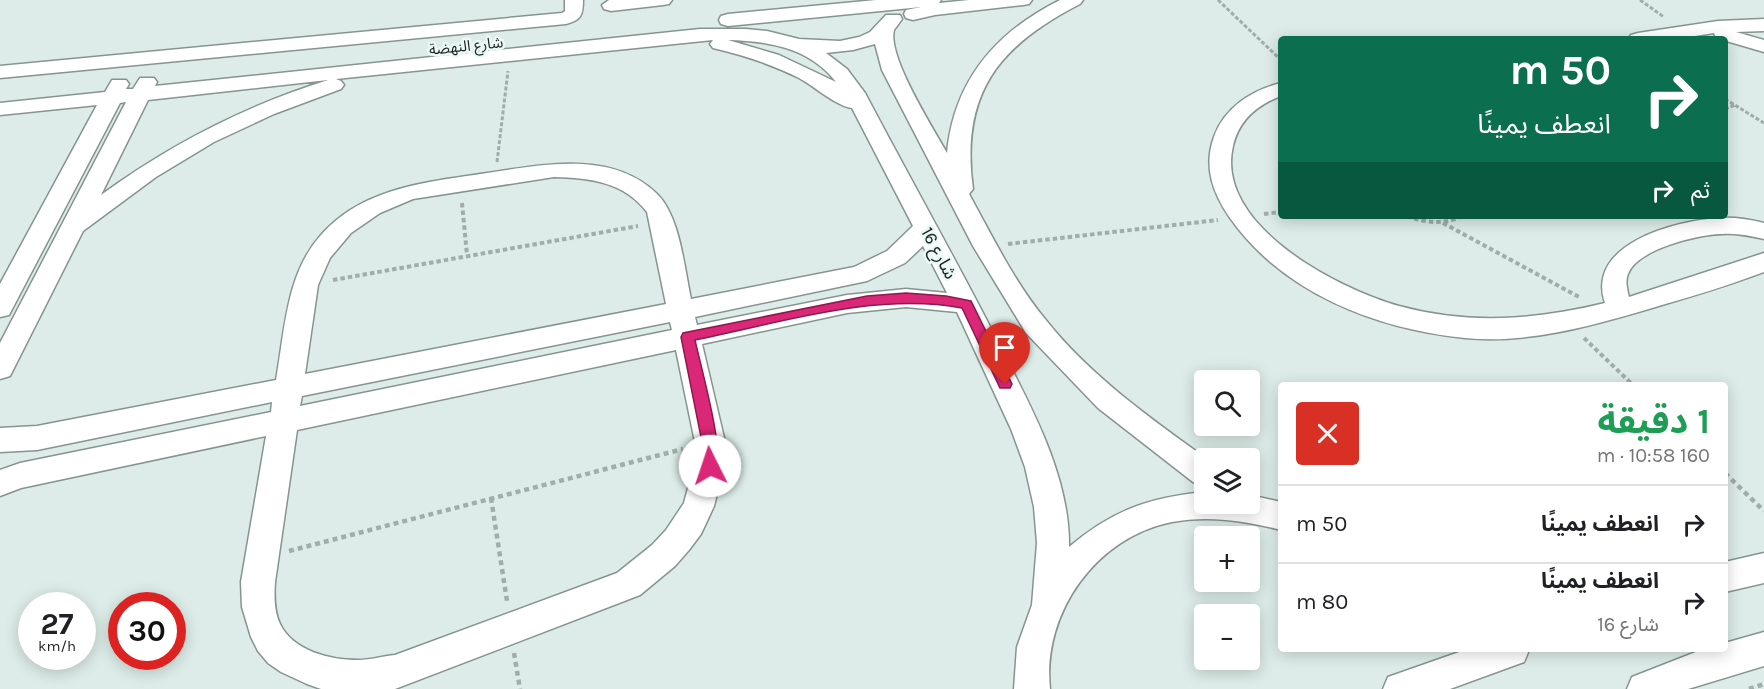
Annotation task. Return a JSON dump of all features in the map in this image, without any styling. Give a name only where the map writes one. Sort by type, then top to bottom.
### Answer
[{"type":"street","points":[[0,72],[566,18],[574,14],[574,0]]},
{"type":"street","points":[[609,31],[611,3],[663,0]]},
{"type":"street","name":"شارع النهضة","points":[[0,109],[117,89],[384,69],[677,38],[752,34],[807,45],[837,46],[864,41],[890,19],[932,0]]},
{"type":"street","name":"شارع النهضة","points":[[146,86],[199,73],[609,31],[777,15],[890,19],[935,9],[1023,0]]},
{"type":"street","points":[[965,207],[958,176],[957,147],[961,121],[969,96],[981,73],[1016,34],[1039,18],[1074,0]]},
{"type":"street","points":[[777,15],[781,31],[789,40]]},
{"type":"street","points":[[890,19],[885,50],[891,70],[985,246],[1035,326],[1069,363],[1118,407],[1194,465]]},
{"type":"street","points":[[1659,36],[1764,25]]},
{"type":"street","points":[[1701,30],[1725,36]]},
{"type":"street","points":[[1728,37],[1764,46]]},
{"type":"street","points":[[677,38],[733,47],[784,63],[837,91],[866,116]]},
{"type":"street","name":"شارع 16","points":[[789,40],[808,48],[840,72],[855,93],[966,304],[1024,424],[1039,466],[1050,508],[1053,554],[1047,602]]},
{"type":"street","points":[[92,63],[130,69],[188,68],[199,73]]},
{"type":"street","points":[[76,225],[149,171],[225,127],[305,95],[384,69]]},
{"type":"street","points":[[1,366],[146,86]]},
{"type":"street","points":[[0,308],[117,89]]},
{"type":"street","name":"شارع النهضة","points":[[0,93],[117,89]]},
{"type":"street","points":[[1278,90],[1254,100],[1236,116],[1224,135],[1220,150],[1221,174],[1230,199],[1240,217],[1268,247],[1307,276],[1355,301],[1409,318],[1466,328],[1519,328],[1613,310],[1699,285],[1764,262]]},
{"type":"street","points":[[555,170],[600,173],[620,178],[644,192],[659,211],[710,442],[710,466],[705,491],[695,517],[678,542],[656,565],[628,584],[395,672],[356,677],[320,673],[290,660],[269,639],[258,612],[258,582],[305,285],[310,267],[321,248],[337,231],[357,216],[406,193],[495,179],[555,170]]},
{"type":"street","points":[[1613,310],[1616,272],[1621,263],[1641,249],[1666,238],[1707,226],[1736,226],[1764,231]]},
{"type":"street","points":[[0,483],[20,476],[284,421],[684,323],[858,275],[893,261],[912,245],[925,227]]},
{"type":"street","points":[[0,440],[37,438],[289,388],[684,323],[877,299],[927,298],[966,304]]},
{"type":"street","points":[[1028,682],[1036,634],[1047,602],[1074,560],[1112,529],[1158,510],[1210,504],[1265,510]]},
{"type":"street","points":[[1728,576],[1764,568]]},
{"type":"street","points":[[1645,689],[1705,665],[1764,649]]},
{"type":"street","points":[[1401,689],[1465,657],[1499,652]]},
{"type":"path","points":[[1218,0],[1278,57]]},
{"type":"path","points":[[495,179],[510,55]]},
{"type":"path","points":[[1728,101],[1764,123]]},
{"type":"path","points":[[1728,108],[1735,105]]},
{"type":"path","points":[[460,184],[468,255]]},
{"type":"path","points":[[985,246],[1278,212]]},
{"type":"path","points":[[1417,219],[1443,223],[1613,310]]},
{"type":"path","points":[[1443,223],[1454,219]]},
{"type":"path","points":[[305,285],[663,222]]},
{"type":"path","points":[[1567,320],[1630,382]]},
{"type":"path","points":[[262,558],[710,442]]},
{"type":"path","points":[[1728,476],[1764,511]]},
{"type":"path","points":[[492,498],[520,689]]},
{"type":"path","points":[[1749,689],[1764,684]]},
{"type":"route","points":[[710,466],[710,442],[687,337],[847,304],[886,298],[927,298],[966,304],[1005,384]]}]
